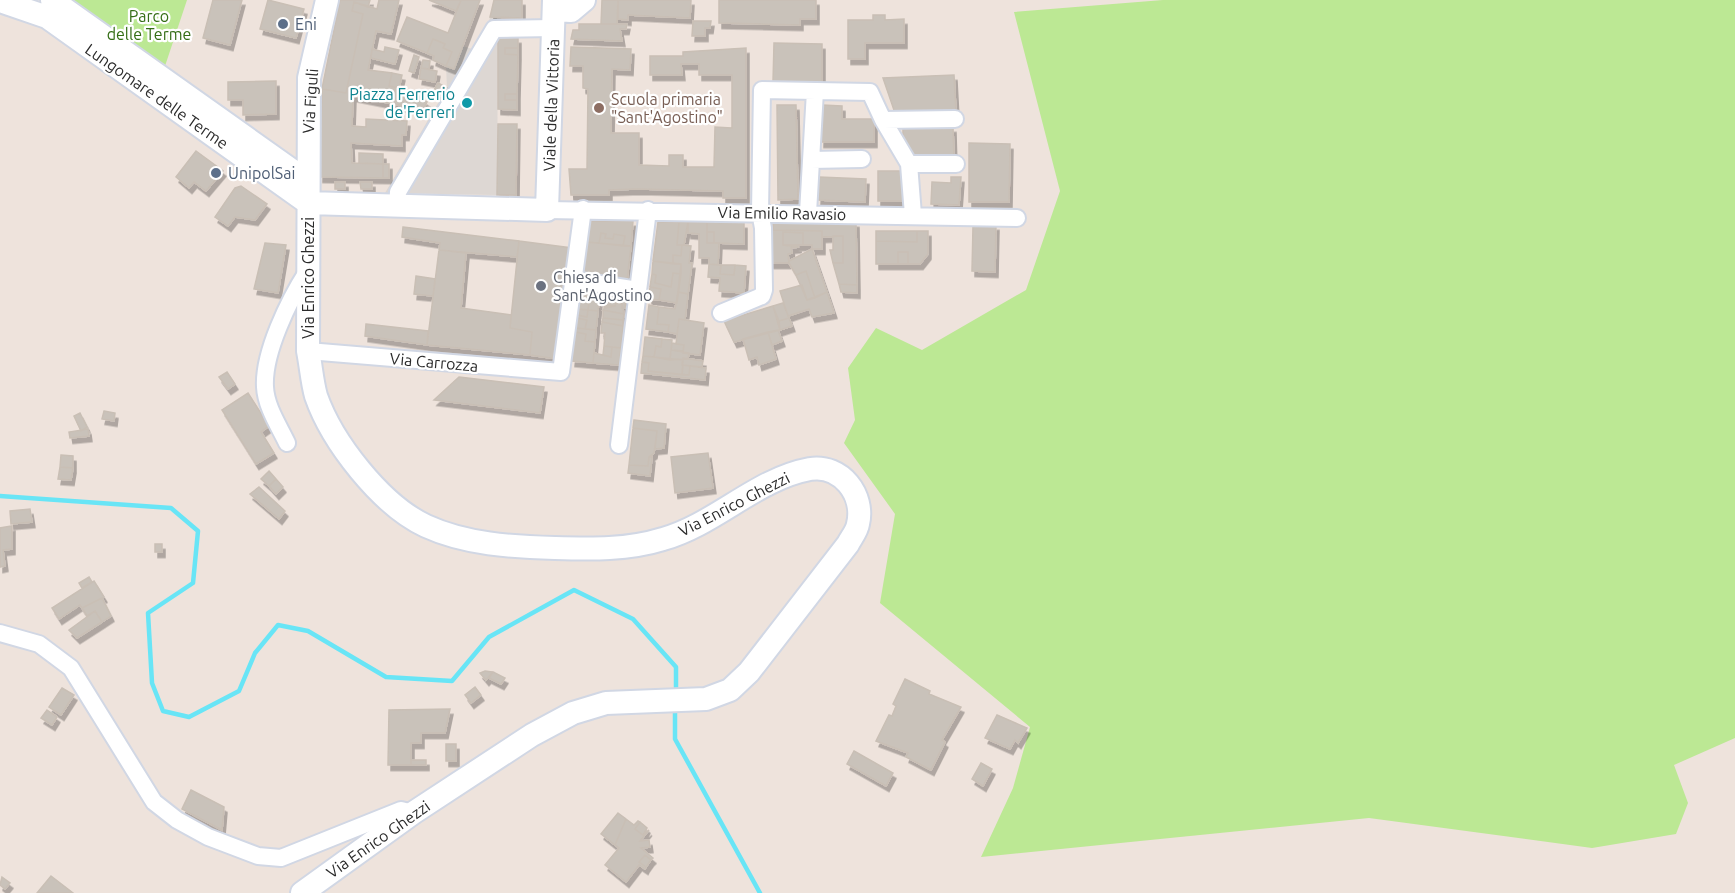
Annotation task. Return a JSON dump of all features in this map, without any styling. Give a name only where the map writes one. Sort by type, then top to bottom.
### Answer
[{"type":"street","name":"Lungomare delle Terme","points":[[52,0],[307,181]]},
{"type":"street","name":"Via Figuli","points":[[308,203],[309,78],[327,0]]},
{"type":"street","points":[[397,207],[398,192],[494,29],[553,13],[571,11],[584,0]]},
{"type":"street","name":"Lungomare delle Terme","points":[[0,1],[47,17],[308,203]]},
{"type":"street","name":"Viale della Vittoria","points":[[547,210],[553,13]]},
{"type":"street","points":[[721,313],[762,296],[764,290],[763,228],[760,212],[762,90],[870,92],[883,120],[909,164],[913,214]]},
{"type":"street","points":[[808,213],[815,91]]},
{"type":"street","points":[[883,120],[955,119]]},
{"type":"street","points":[[811,160],[862,159]]},
{"type":"street","points":[[909,164],[956,164]]},
{"type":"street","points":[[308,203],[547,210]]},
{"type":"street","name":"Via Enrico Ghezzi","points":[[302,893],[413,813],[532,735],[573,713],[606,703],[706,699],[730,690],[749,672],[848,544],[858,525],[860,507],[853,487],[837,473],[813,468],[780,477],[700,525],[662,540],[610,549],[527,548],[465,539],[424,525],[388,499],[361,472],[330,426],[316,395],[308,351],[308,203]]},
{"type":"street","points":[[583,209],[574,280],[638,290]]},
{"type":"street","name":"Via Emilio Ravasio","points":[[547,210],[913,214],[1017,218]]},
{"type":"street","points":[[619,445],[648,210]]},
{"type":"street","points":[[287,443],[269,406],[265,387],[272,349],[288,301],[307,272]]},
{"type":"street","name":"Via Carrozza","points":[[308,351],[561,372],[574,280]]},
{"type":"street","points":[[0,633],[39,644],[66,664],[80,679],[140,784],[154,802],[177,820],[208,837],[258,856],[281,858],[401,810],[413,813]]},
{"type":"green space","name":"Parco delle Terme","points":[[68,0],[187,0],[165,66]]},
{"type":"green space","points":[[1163,0],[1735,0],[1735,738],[1674,765],[1688,803],[1676,834],[1592,848],[1369,818],[981,857],[1013,788],[1030,727],[880,603],[895,514],[844,443],[855,420],[848,368],[876,328],[922,350],[1026,290],[1060,191],[1014,12]]},
{"type":"shaded area","name":"Piazza Ferrerio de'Ferreri","points":[[490,17],[501,17],[498,38],[497,195],[385,193],[447,88],[446,66],[463,46],[475,50],[487,30]]},
{"type":"building","points":[[213,0],[242,0],[230,45],[203,38]]},
{"type":"building","points":[[268,0],[304,9],[296,38],[260,29]]},
{"type":"building","points":[[340,0],[370,0],[368,7],[354,2],[352,11],[363,14],[346,93],[322,89]]},
{"type":"building","points":[[379,0],[399,0],[391,34],[376,31],[368,70],[392,73],[389,86],[412,91],[409,107],[353,96],[352,126],[366,127],[366,119],[407,121],[406,135],[402,135],[402,146],[351,143],[352,163],[383,164],[383,178],[320,177],[322,89],[346,93],[363,14],[352,11],[354,2],[377,9]]},
{"type":"building","points":[[429,0],[461,0],[456,11]]},
{"type":"building","points":[[461,0],[480,0],[454,69],[446,66],[452,52],[443,48],[445,44],[433,39],[427,53],[397,41],[407,17],[448,33]]},
{"type":"building","points":[[494,0],[522,0],[522,18],[490,17]]},
{"type":"building","points":[[602,0],[618,0],[617,24],[601,24]]},
{"type":"building","points":[[618,0],[691,0],[690,18],[628,15],[628,20],[618,19]]},
{"type":"building","points":[[719,0],[816,0],[816,19],[800,19],[800,25],[719,23]]},
{"type":"building","points":[[873,15],[885,15],[885,20],[904,19],[904,43],[865,43],[865,59],[848,59],[848,20],[873,20]]},
{"type":"building","points":[[693,21],[711,21],[710,28],[705,28],[705,36],[692,36]]},
{"type":"building","points":[[579,24],[627,24],[626,29],[620,29],[622,41],[571,39],[573,30],[579,30]]},
{"type":"building","points":[[498,38],[518,38],[518,48],[505,48],[505,54],[518,55],[517,94],[505,94],[505,100],[517,100],[517,110],[498,109]]},
{"type":"building","points":[[433,39],[445,44],[443,48],[452,52],[446,66],[433,60],[434,56],[427,53]]},
{"type":"building","points":[[774,43],[822,44],[822,83],[773,82]]},
{"type":"building","points":[[385,47],[399,50],[395,64],[371,58],[372,49],[384,52]]},
{"type":"building","name":"Scuola primaria \"Sant'Agostino\"","points":[[571,47],[631,49],[630,70],[612,69],[611,133],[639,133],[639,165],[669,166],[669,155],[683,155],[683,167],[714,167],[715,127],[732,128],[732,75],[699,75],[699,64],[681,64],[682,75],[650,75],[650,56],[683,56],[683,52],[746,48],[746,198],[723,198],[723,191],[637,189],[609,190],[609,195],[571,195],[569,169],[587,169],[588,89],[583,88],[583,66],[570,66]]},
{"type":"building","points":[[505,48],[518,48],[518,55],[505,54]]},
{"type":"building","points":[[414,55],[419,57],[414,73],[409,71]]},
{"type":"building","points":[[423,60],[430,61],[429,69],[421,68]]},
{"type":"building","points":[[421,68],[437,71],[435,82],[419,79]]},
{"type":"building","points":[[392,73],[402,75],[399,88],[389,86]]},
{"type":"building","points":[[954,75],[956,112],[895,113],[883,78]]},
{"type":"building","points":[[276,81],[276,114],[243,115],[243,100],[228,100],[228,82]]},
{"type":"building","points":[[438,83],[447,88],[439,97],[433,92]]},
{"type":"building","points":[[412,91],[427,102],[422,111],[409,107]]},
{"type":"building","points":[[505,94],[517,94],[517,100],[505,100]]},
{"type":"building","points":[[777,105],[796,105],[798,199],[778,200]]},
{"type":"building","points":[[822,105],[842,106],[842,119],[874,119],[874,142],[821,142]]},
{"type":"building","points":[[498,124],[517,124],[516,195],[497,195]]},
{"type":"building","points":[[953,127],[954,160],[911,160],[903,141],[903,129]]},
{"type":"building","points":[[969,143],[1010,144],[1009,202],[969,202]]},
{"type":"building","points":[[196,151],[223,171],[206,191],[194,182],[189,188],[176,177]]},
{"type":"building","points":[[359,153],[383,154],[383,164],[359,163]]},
{"type":"building","points":[[383,164],[389,164],[389,178],[383,178]]},
{"type":"building","points":[[878,171],[906,171],[907,201],[878,201]]},
{"type":"building","points":[[819,177],[866,179],[865,202],[818,200]]},
{"type":"building","points":[[951,177],[961,177],[959,205],[931,204],[932,182],[951,183]]},
{"type":"building","points":[[335,182],[345,182],[345,189],[335,189]]},
{"type":"building","points":[[360,182],[372,182],[372,189],[361,189]]},
{"type":"building","points":[[241,186],[267,204],[255,220],[235,217],[228,226],[215,217],[235,188]]},
{"type":"building","points":[[589,221],[633,221],[631,246],[623,246],[625,236],[614,234],[613,239],[605,238],[606,234],[601,233],[599,243],[586,242]]},
{"type":"building","points":[[773,221],[856,222],[857,285],[839,284],[833,263],[843,263],[843,236],[822,237],[822,231],[773,230]]},
{"type":"building","points":[[658,222],[679,222],[677,245],[682,245],[681,256],[673,255],[673,264],[653,261]]},
{"type":"building","points":[[679,222],[688,222],[684,245],[677,245]]},
{"type":"building","points":[[688,222],[707,222],[707,243],[719,243],[718,265],[709,264],[709,258],[699,258],[699,234],[688,233]]},
{"type":"building","points":[[707,222],[744,223],[744,244],[714,243],[714,232],[707,232]]},
{"type":"building","points":[[996,225],[995,272],[972,271],[973,226]]},
{"type":"building","points":[[403,227],[519,241],[517,257],[439,250],[440,243],[402,237]]},
{"type":"building","points":[[773,230],[822,231],[822,249],[812,249],[812,245],[803,245],[803,233],[783,232],[783,245],[799,247],[791,248],[792,253],[788,254],[789,263],[769,263],[769,232]]},
{"type":"building","points":[[876,231],[917,231],[917,242],[876,241]]},
{"type":"building","points":[[917,231],[928,231],[928,254],[920,264],[908,264],[908,252],[898,252],[898,264],[876,264],[876,241],[917,242]]},
{"type":"building","points":[[707,232],[714,232],[714,243],[707,243]]},
{"type":"building","points":[[783,232],[803,233],[803,245],[783,245]]},
{"type":"building","points":[[601,233],[606,234],[605,238],[613,239],[614,234],[625,236],[623,246],[599,243]]},
{"type":"building","points":[[833,236],[843,236],[843,263],[833,263],[830,250],[833,250]]},
{"type":"building","name":"Chiesa di Sant'Agostino","points":[[519,241],[572,248],[557,359],[530,355],[532,332],[510,328]]},
{"type":"building","points":[[586,242],[631,246],[627,281],[582,275]]},
{"type":"building","points":[[265,243],[286,245],[278,293],[254,289]]},
{"type":"building","points":[[682,245],[691,246],[689,263],[692,263],[688,294],[678,292],[681,264],[673,264],[673,255],[681,256]]},
{"type":"building","points":[[812,249],[827,292],[815,298],[806,271],[796,275],[789,263]]},
{"type":"building","points":[[439,250],[466,253],[461,308],[511,315],[510,328],[532,332],[530,355],[427,345]]},
{"type":"building","points":[[898,252],[908,252],[908,264],[898,264]]},
{"type":"building","points":[[653,261],[681,264],[681,274],[673,273],[671,287],[655,283],[656,275],[652,274]]},
{"type":"building","points":[[709,264],[721,265],[720,274],[734,275],[735,265],[746,266],[744,293],[719,291],[720,278],[708,277]]},
{"type":"building","points":[[721,265],[735,265],[734,275],[720,274]]},
{"type":"building","points":[[806,271],[815,298],[807,300],[796,275]]},
{"type":"building","points":[[673,273],[681,274],[677,303],[659,300],[661,289],[650,287],[652,274],[656,275],[655,283],[671,287]]},
{"type":"building","points":[[416,276],[435,279],[433,296],[414,294]]},
{"type":"building","points":[[839,284],[857,285],[857,293],[841,292]]},
{"type":"building","points":[[802,285],[807,300],[827,292],[834,313],[812,317],[809,309],[788,316],[780,291]]},
{"type":"building","points":[[650,287],[661,289],[659,300],[649,299]]},
{"type":"building","points":[[581,288],[600,290],[598,311],[588,310],[589,301],[579,300]]},
{"type":"building","points":[[605,291],[626,294],[625,308],[622,308],[622,304],[616,303],[615,306],[604,308]]},
{"type":"building","points":[[678,292],[688,294],[685,320],[679,319],[677,334],[668,332],[669,325],[657,324],[659,307],[675,309]]},
{"type":"building","points":[[579,300],[589,301],[588,310],[578,309]]},
{"type":"building","points":[[616,303],[622,304],[624,314],[603,310],[607,305],[615,306]]},
{"type":"building","points":[[783,303],[789,318],[779,321],[773,306]]},
{"type":"building","points":[[649,305],[659,307],[657,324],[669,325],[668,332],[646,329]]},
{"type":"building","points":[[773,306],[780,330],[734,342],[724,321]]},
{"type":"building","points":[[578,309],[588,310],[587,317],[577,315]]},
{"type":"building","points":[[588,310],[598,311],[596,330],[585,329],[587,320],[577,318],[577,315],[587,317]]},
{"type":"building","points":[[603,310],[624,314],[623,320],[603,318]]},
{"type":"building","points":[[577,318],[587,320],[585,329],[576,328]]},
{"type":"building","points":[[603,318],[623,320],[623,326],[602,322]]},
{"type":"building","points":[[789,318],[792,326],[780,330],[779,321]]},
{"type":"building","points":[[679,319],[704,323],[700,355],[683,353],[684,345],[676,344]]},
{"type":"building","points":[[602,322],[623,326],[621,348],[604,346],[605,333],[601,333]]},
{"type":"building","points":[[366,324],[428,331],[427,345],[365,336]]},
{"type":"building","points":[[576,328],[596,330],[595,342],[585,341],[586,334],[575,332]]},
{"type":"building","points":[[778,330],[782,341],[772,345],[768,332]]},
{"type":"building","points":[[575,332],[586,334],[585,341],[595,342],[593,363],[572,361]]},
{"type":"building","points":[[768,332],[776,359],[759,365],[757,357],[749,360],[743,339]]},
{"type":"building","points":[[645,337],[662,339],[661,347],[656,346],[654,357],[643,356]]},
{"type":"building","points":[[662,339],[672,340],[670,360],[654,357],[656,346],[661,347]]},
{"type":"building","points":[[672,343],[684,345],[683,351],[671,350]]},
{"type":"building","points":[[604,346],[612,347],[611,357],[603,355]]},
{"type":"building","points":[[612,347],[621,348],[619,365],[593,363],[594,353],[611,357]]},
{"type":"building","points":[[671,350],[689,353],[688,359],[670,360]]},
{"type":"building","points":[[643,356],[683,360],[682,375],[648,371],[649,363],[642,362]]},
{"type":"building","points":[[683,358],[703,361],[702,367],[682,365]]},
{"type":"building","points":[[642,362],[649,363],[648,371],[689,375],[690,366],[706,368],[705,380],[641,373]]},
{"type":"building","points":[[683,365],[690,366],[689,375],[682,375]]},
{"type":"building","points":[[227,372],[235,384],[228,389],[219,377]]},
{"type":"building","points":[[459,377],[544,387],[540,413],[434,400]]},
{"type":"building","points":[[248,393],[269,426],[261,432],[274,453],[256,464],[222,410]]},
{"type":"building","points":[[104,411],[115,413],[114,421],[102,419]]},
{"type":"building","points":[[80,413],[87,427],[81,431],[74,416]]},
{"type":"building","points":[[634,420],[666,424],[664,448],[655,449],[657,431],[633,428]]},
{"type":"building","points":[[633,428],[657,431],[654,453],[649,457],[648,466],[629,465]]},
{"type":"building","points":[[88,429],[89,436],[70,438],[69,432]]},
{"type":"building","points":[[708,453],[713,488],[675,493],[671,457]]},
{"type":"building","points":[[61,455],[73,456],[73,468],[60,467]]},
{"type":"building","points":[[649,457],[652,457],[650,476],[628,473],[629,465],[648,466]]},
{"type":"building","points":[[60,467],[73,468],[71,480],[58,479]]},
{"type":"building","points":[[269,471],[276,479],[269,486],[261,479]]},
{"type":"building","points":[[276,479],[283,487],[276,494],[269,486]]},
{"type":"building","points":[[259,487],[285,511],[279,519],[250,494]]},
{"type":"building","points":[[30,509],[32,522],[11,524],[10,511]]},
{"type":"building","points":[[12,526],[12,549],[3,550],[5,566],[0,567],[0,528]]},
{"type":"building","points":[[155,544],[162,544],[162,552],[155,552]]},
{"type":"building","points":[[89,577],[92,582],[82,588],[79,583]]},
{"type":"building","points":[[94,581],[104,597],[82,608],[80,605],[59,619],[52,608]]},
{"type":"building","points":[[102,598],[111,616],[102,622],[95,611],[87,616],[82,608]]},
{"type":"building","points":[[95,611],[102,622],[77,638],[69,630]]},
{"type":"building","points":[[493,672],[486,680],[480,673]]},
{"type":"building","points":[[493,672],[505,678],[501,684],[489,678]]},
{"type":"building","points":[[905,679],[930,691],[929,694],[961,707],[942,740],[945,742],[931,770],[906,757],[908,753],[876,741],[889,715],[892,716],[896,706],[893,704]]},
{"type":"building","points":[[475,687],[481,695],[471,703],[465,695]]},
{"type":"building","points":[[62,688],[74,695],[61,715],[49,707]]},
{"type":"building","points":[[450,709],[445,733],[421,733],[421,743],[411,743],[411,765],[388,765],[389,710]]},
{"type":"building","points":[[47,710],[57,717],[52,725],[41,718]]},
{"type":"building","points":[[997,715],[1027,728],[1018,743],[1015,740],[1010,749],[985,738]]},
{"type":"building","points":[[446,744],[456,744],[456,761],[446,761]]},
{"type":"building","points":[[854,751],[893,773],[886,786],[847,764]]},
{"type":"building","points":[[411,760],[426,760],[426,765],[411,765]]},
{"type":"building","points":[[981,763],[992,769],[983,786],[972,779]]},
{"type":"building","points":[[191,790],[224,807],[222,830],[182,809]]},
{"type":"building","points":[[618,813],[626,819],[615,845],[601,834]]},
{"type":"building","points":[[626,819],[634,825],[640,822],[635,829],[643,835],[649,830],[640,841],[649,840],[650,847],[641,848],[653,858],[651,860],[645,855],[639,862],[646,867],[645,869],[639,865],[626,882],[605,865],[619,848],[615,845]]},
{"type":"building","points":[[640,822],[647,828],[643,835],[635,829]]},
{"type":"building","points":[[645,855],[651,860],[646,867],[639,862]]},
{"type":"building","points":[[51,876],[73,893],[37,893]]},
{"type":"building","points":[[2,877],[10,883],[5,889],[0,885]]},
{"type":"waterway","points":[[0,496],[171,508],[198,531],[193,583],[148,613],[152,683],[163,711],[189,717],[239,691],[255,653],[278,625],[308,631],[386,677],[452,681],[489,637],[574,590],[633,619],[676,667],[676,693]]},
{"type":"waterway","points":[[675,708],[675,739],[760,893]]},
{"type":"place","name":"Eni","points":[[283,24]]},
{"type":"place","name":"Piazza Ferrerio de'Ferreri","points":[[467,103]]},
{"type":"place","name":"Scuola primaria \"Sant'Agostino\"","points":[[599,108]]},
{"type":"place","name":"UnipolSai","points":[[216,173]]},
{"type":"place","name":"Chiesa di Sant'Agostino","points":[[541,286]]}]
